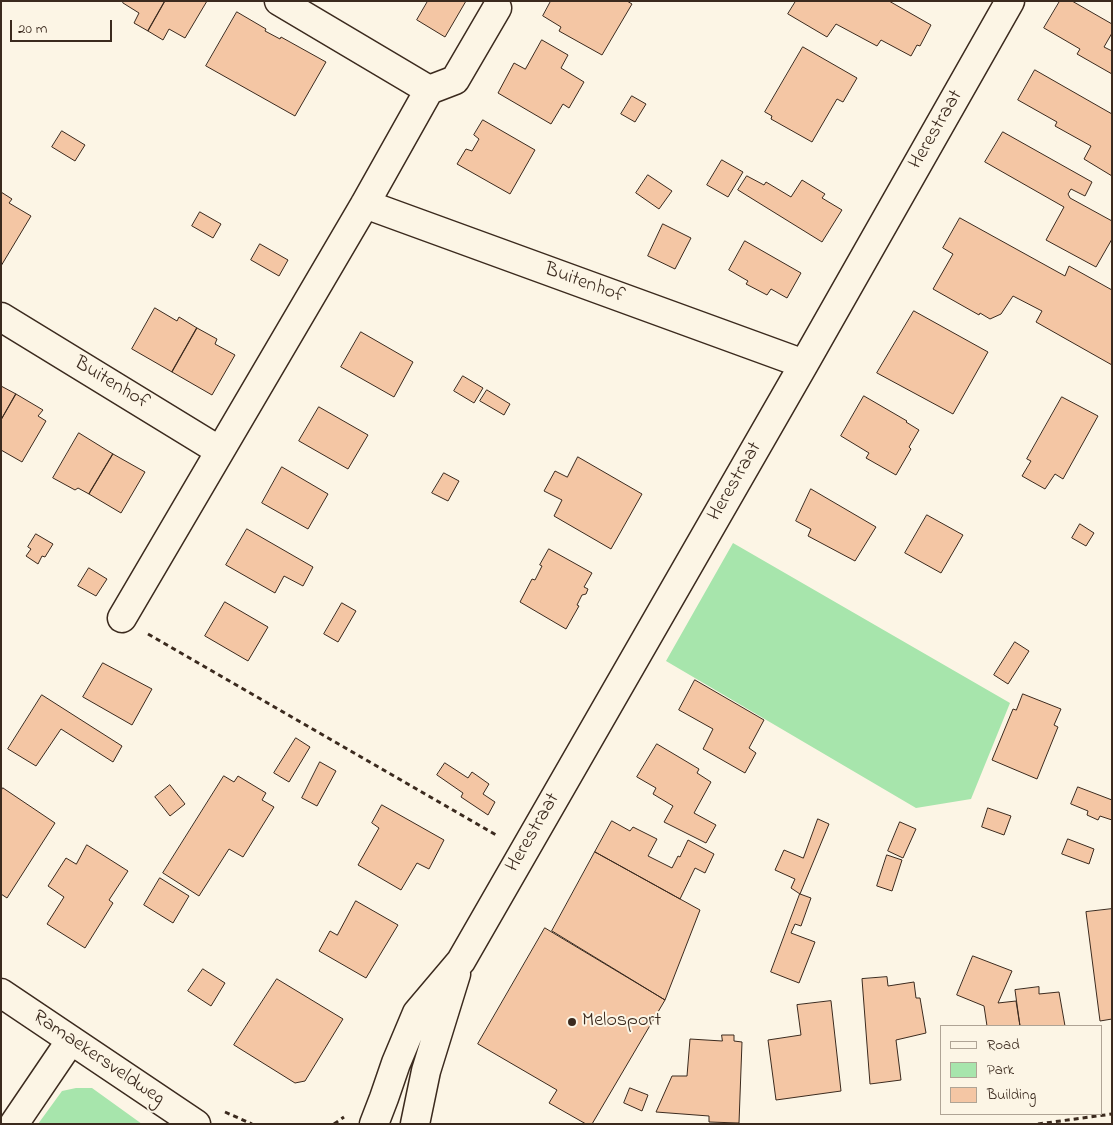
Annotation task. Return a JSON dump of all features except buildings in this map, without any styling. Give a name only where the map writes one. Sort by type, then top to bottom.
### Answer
[{"type":"street","points":[[279,1],[429,90]]},
{"type":"street","name":"Herestraat","points":[[374,1124],[417,1013],[461,961],[1010,1]]},
{"type":"street","points":[[122,618],[365,204],[429,90],[455,80],[497,8]]},
{"type":"street","name":"Buitenhof","points":[[365,204],[804,364]]},
{"type":"street","name":"Buitenhof","points":[[1,317],[220,451]]},
{"type":"street","name":"Herestraat","points":[[415,1124],[426,1071],[461,961]]},
{"type":"street","name":"Ramaekersveldweg","points":[[1,993],[196,1124]]},
{"type":"street","points":[[14,1124],[71,1040]]},
{"type":"path","points":[[122,618],[499,836]]},
{"type":"path","points":[[1038,1124],[1112,1114]]},
{"type":"green space","points":[[733,543],[1010,703],[971,799],[916,808],[666,661]]},
{"type":"green space","points":[[76,1088],[92,1088],[142,1124],[38,1124],[62,1091]]},
{"type":"place","name":"Melosport","points":[[572,1022]]}]
